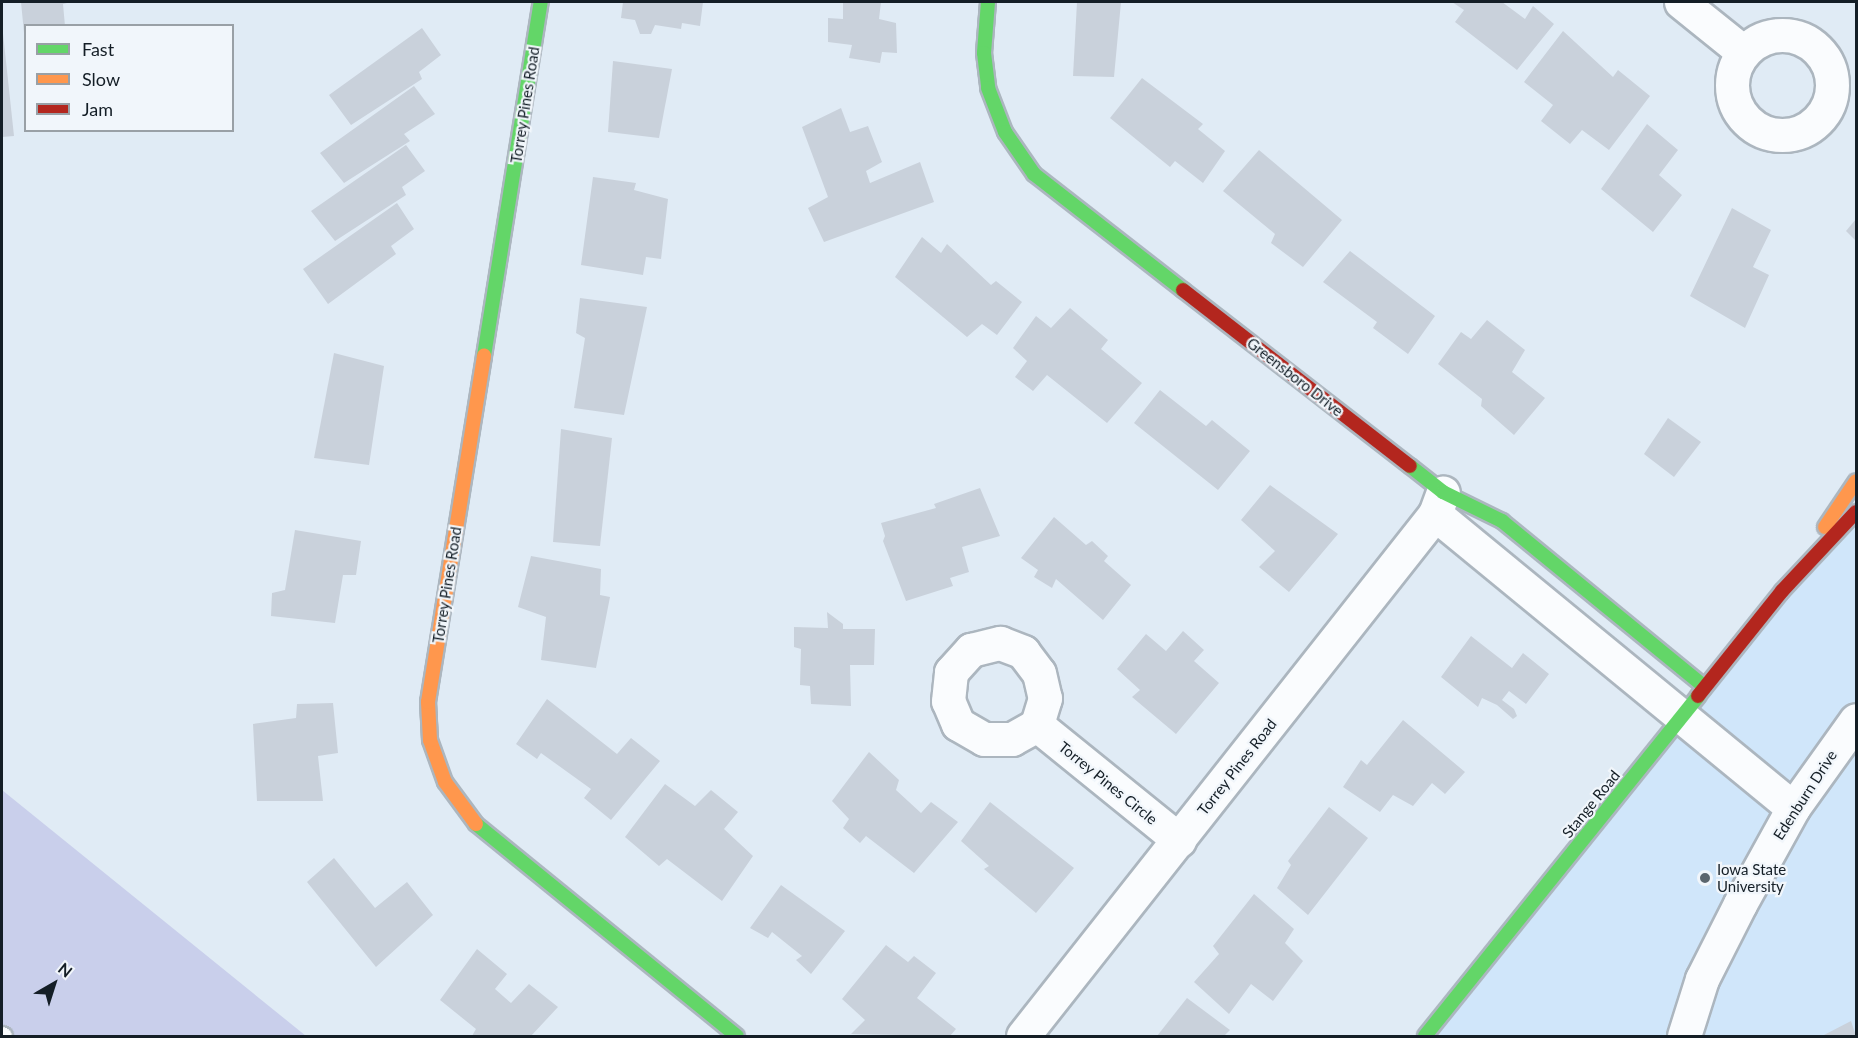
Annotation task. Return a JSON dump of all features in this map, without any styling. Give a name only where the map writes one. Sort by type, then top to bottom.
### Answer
[{"type":"street","name":"Torrey Pines Road","points":[[541,2],[428,702],[430,740],[445,782],[472,820],[737,1036]]},
{"type":"street","name":"Greensboro Drive","points":[[988,2],[984,53],[988,88],[1005,132],[1034,174],[1439,503],[1680,719],[1793,808]]},
{"type":"street","points":[[1681,2],[1742,51]]},
{"type":"street","name":"Stange Road","points":[[1425,1036],[1782,591],[1857,481]]},
{"type":"street","name":"Torrey Pines Road","points":[[1023,1036],[1179,840],[1439,503]]},
{"type":"street","name":"Greensboro Drive","points":[[1439,503],[1502,521],[1705,687]]},
{"type":"street","name":"Stange Road","points":[[1782,591],[1857,512]]},
{"type":"street","name":"Edenburn Drive","points":[[1684,1036],[1702,979],[1793,808],[1857,720]]},
{"type":"street","name":"Torrey Pines Circle","points":[[1037,725],[1179,840]]},
{"type":"shaded area","name":"Iowa State University","points":[[1856,512],[1856,1036],[1426,1036]]},
{"type":"shaded area","points":[[2,790],[306,1036],[2,1036]]},
{"type":"building","points":[[21,2],[71,2],[63,4],[65,24],[24,24],[24,33]]},
{"type":"building","points":[[623,2],[703,2],[700,26],[682,23],[681,29],[655,25],[651,34],[640,34],[635,20],[621,18]]},
{"type":"building","points":[[843,2],[881,2],[879,19],[896,23],[897,53],[882,52],[880,63],[849,58],[852,45],[828,42],[828,18],[843,19]]},
{"type":"building","points":[[1077,2],[1121,2],[1114,77],[1073,76]]},
{"type":"building","points":[[1452,2],[1502,2],[1525,19],[1533,6],[1554,24],[1517,70],[1455,22],[1464,10]]},
{"type":"building","points":[[2,24],[14,136],[2,137]]},
{"type":"building","points":[[422,28],[441,55],[419,72],[422,79],[351,125],[329,95]]},
{"type":"building","points":[[1563,31],[1613,77],[1618,70],[1650,96],[1609,150],[1582,130],[1570,144],[1541,121],[1553,105],[1524,82]]},
{"type":"building","points":[[613,61],[672,69],[659,138],[608,132]]},
{"type":"building","points":[[1142,78],[1203,124],[1198,129],[1225,151],[1203,183],[1175,161],[1170,167],[1110,118]]},
{"type":"building","points":[[414,86],[435,114],[404,134],[410,141],[344,183],[320,153]]},
{"type":"building","points":[[841,108],[850,132],[868,126],[882,162],[866,171],[870,183],[920,162],[934,202],[824,242],[808,208],[828,197],[802,127]]},
{"type":"building","points":[[1647,124],[1678,150],[1659,175],[1682,195],[1653,232],[1601,189]]},
{"type":"building","points":[[406,145],[425,171],[402,187],[406,195],[335,241],[311,211]]},
{"type":"building","points":[[1259,150],[1342,220],[1303,267],[1271,243],[1275,234],[1223,191]]},
{"type":"building","points":[[593,177],[636,183],[634,190],[668,199],[661,259],[646,257],[643,275],[581,265]]},
{"type":"building","points":[[397,203],[414,229],[391,246],[396,254],[328,304],[303,269]]},
{"type":"building","points":[[1732,208],[1771,230],[1753,267],[1769,275],[1745,328],[1690,296]]},
{"type":"building","points":[[1856,219],[1856,241],[1846,231]]},
{"type":"building","points":[[922,237],[941,253],[947,244],[991,285],[996,281],[1022,302],[997,335],[982,324],[967,337],[895,277]]},
{"type":"building","points":[[1350,251],[1435,316],[1408,354],[1373,328],[1377,322],[1323,282]]},
{"type":"building","points":[[580,298],[647,307],[624,415],[574,408],[585,338],[576,333]]},
{"type":"building","points":[[1070,308],[1108,340],[1101,349],[1142,383],[1107,423],[1047,375],[1033,391],[1015,377],[1027,361],[1013,348],[1036,316],[1051,328]]},
{"type":"building","points":[[1487,320],[1525,350],[1512,372],[1545,398],[1514,435],[1481,406],[1482,399],[1438,364],[1461,332],[1471,339]]},
{"type":"building","points":[[334,353],[384,366],[369,465],[314,458]]},
{"type":"building","points":[[1160,390],[1206,426],[1212,420],[1250,451],[1218,490],[1134,423]]},
{"type":"building","points":[[1668,418],[1701,442],[1674,477],[1644,454]]},
{"type":"building","points":[[561,429],[612,438],[600,546],[553,542]]},
{"type":"building","points":[[1270,485],[1338,534],[1289,592],[1259,567],[1275,551],[1241,520]]},
{"type":"building","points":[[980,488],[1000,536],[962,547],[969,572],[950,578],[953,586],[906,601],[883,541],[885,536],[881,523],[936,508],[934,504]]},
{"type":"building","points":[[1054,517],[1086,545],[1092,541],[1108,556],[1104,561],[1131,585],[1103,620],[1056,579],[1052,588],[1034,577],[1038,570],[1021,558]]},
{"type":"building","points":[[295,530],[361,541],[356,575],[343,575],[335,623],[271,616],[272,593],[285,590]]},
{"type":"building","points":[[531,556],[601,569],[600,595],[610,597],[596,668],[541,660],[546,617],[518,607]]},
{"type":"building","points":[[827,612],[843,624],[843,629],[875,629],[874,665],[850,665],[851,706],[811,704],[810,686],[800,685],[801,649],[794,647],[794,627],[828,628]]},
{"type":"building","points":[[1183,631],[1204,650],[1194,661],[1219,683],[1176,734],[1132,697],[1140,690],[1117,669],[1146,634],[1166,651]]},
{"type":"building","points":[[1471,636],[1512,668],[1523,653],[1549,674],[1526,704],[1509,691],[1502,700],[1514,709],[1517,716],[1513,719],[1497,705],[1482,698],[1478,707],[1441,677]]},
{"type":"building","points":[[547,699],[617,754],[631,738],[660,761],[611,820],[584,798],[591,789],[541,753],[537,759],[516,744]]},
{"type":"building","points":[[333,703],[338,753],[318,756],[323,801],[257,801],[253,724],[296,718],[297,704]]},
{"type":"building","points":[[1403,720],[1465,772],[1445,794],[1432,783],[1413,806],[1393,795],[1380,812],[1343,787],[1361,760],[1367,765]]},
{"type":"building","points":[[869,752],[899,780],[896,790],[921,813],[931,802],[958,822],[914,873],[866,836],[860,843],[843,828],[849,819],[832,801]]},
{"type":"building","points":[[665,784],[695,806],[711,790],[738,812],[724,829],[753,856],[722,901],[667,859],[659,866],[625,837]]},
{"type":"building","points":[[990,802],[1074,868],[1036,913],[984,869],[989,866],[961,841]]},
{"type":"building","points":[[1329,807],[1368,838],[1308,915],[1277,888],[1291,865],[1288,861]]},
{"type":"building","points":[[334,858],[375,908],[407,882],[433,915],[376,967],[307,882]]},
{"type":"building","points":[[781,885],[845,931],[811,974],[796,960],[802,956],[772,932],[768,938],[750,928]]},
{"type":"building","points":[[1254,894],[1294,929],[1285,943],[1303,961],[1273,1001],[1251,984],[1229,1014],[1194,982],[1219,954],[1213,946]]},
{"type":"building","points":[[886,945],[908,962],[914,956],[936,973],[917,998],[956,1029],[950,1036],[851,1034],[865,1020],[842,999]]},
{"type":"building","points":[[477,949],[507,974],[495,989],[511,1003],[529,984],[558,1007],[531,1036],[472,1036],[476,1029],[440,1000]]},
{"type":"building","points":[[1187,998],[1230,1030],[1224,1036],[1157,1036]]},
{"type":"building","points":[[1851,1021],[1856,1036],[1822,1036]]},
{"type":"traffic: fast","points":[[484,356],[541,2]]},
{"type":"traffic: fast","points":[[988,2],[984,53],[988,88],[1005,132],[1034,174],[1183,290]]},
{"type":"traffic: fast","points":[[1410,466],[1443,492],[1502,521],[1705,687]]},
{"type":"traffic: fast","points":[[1425,1036],[1698,696]]},
{"type":"traffic: fast","points":[[476,824],[737,1036]]},
{"type":"traffic: slow","points":[[476,824],[445,782],[430,740],[428,702],[484,356]]},
{"type":"traffic: slow","points":[[1825,527],[1856,481]]},
{"type":"traffic: jam","points":[[1183,290],[1410,466]]},
{"type":"traffic: jam","points":[[1698,696],[1782,591],[1856,512]]},
{"type":"place","name":"Iowa State University","points":[[1705,878]]}]
